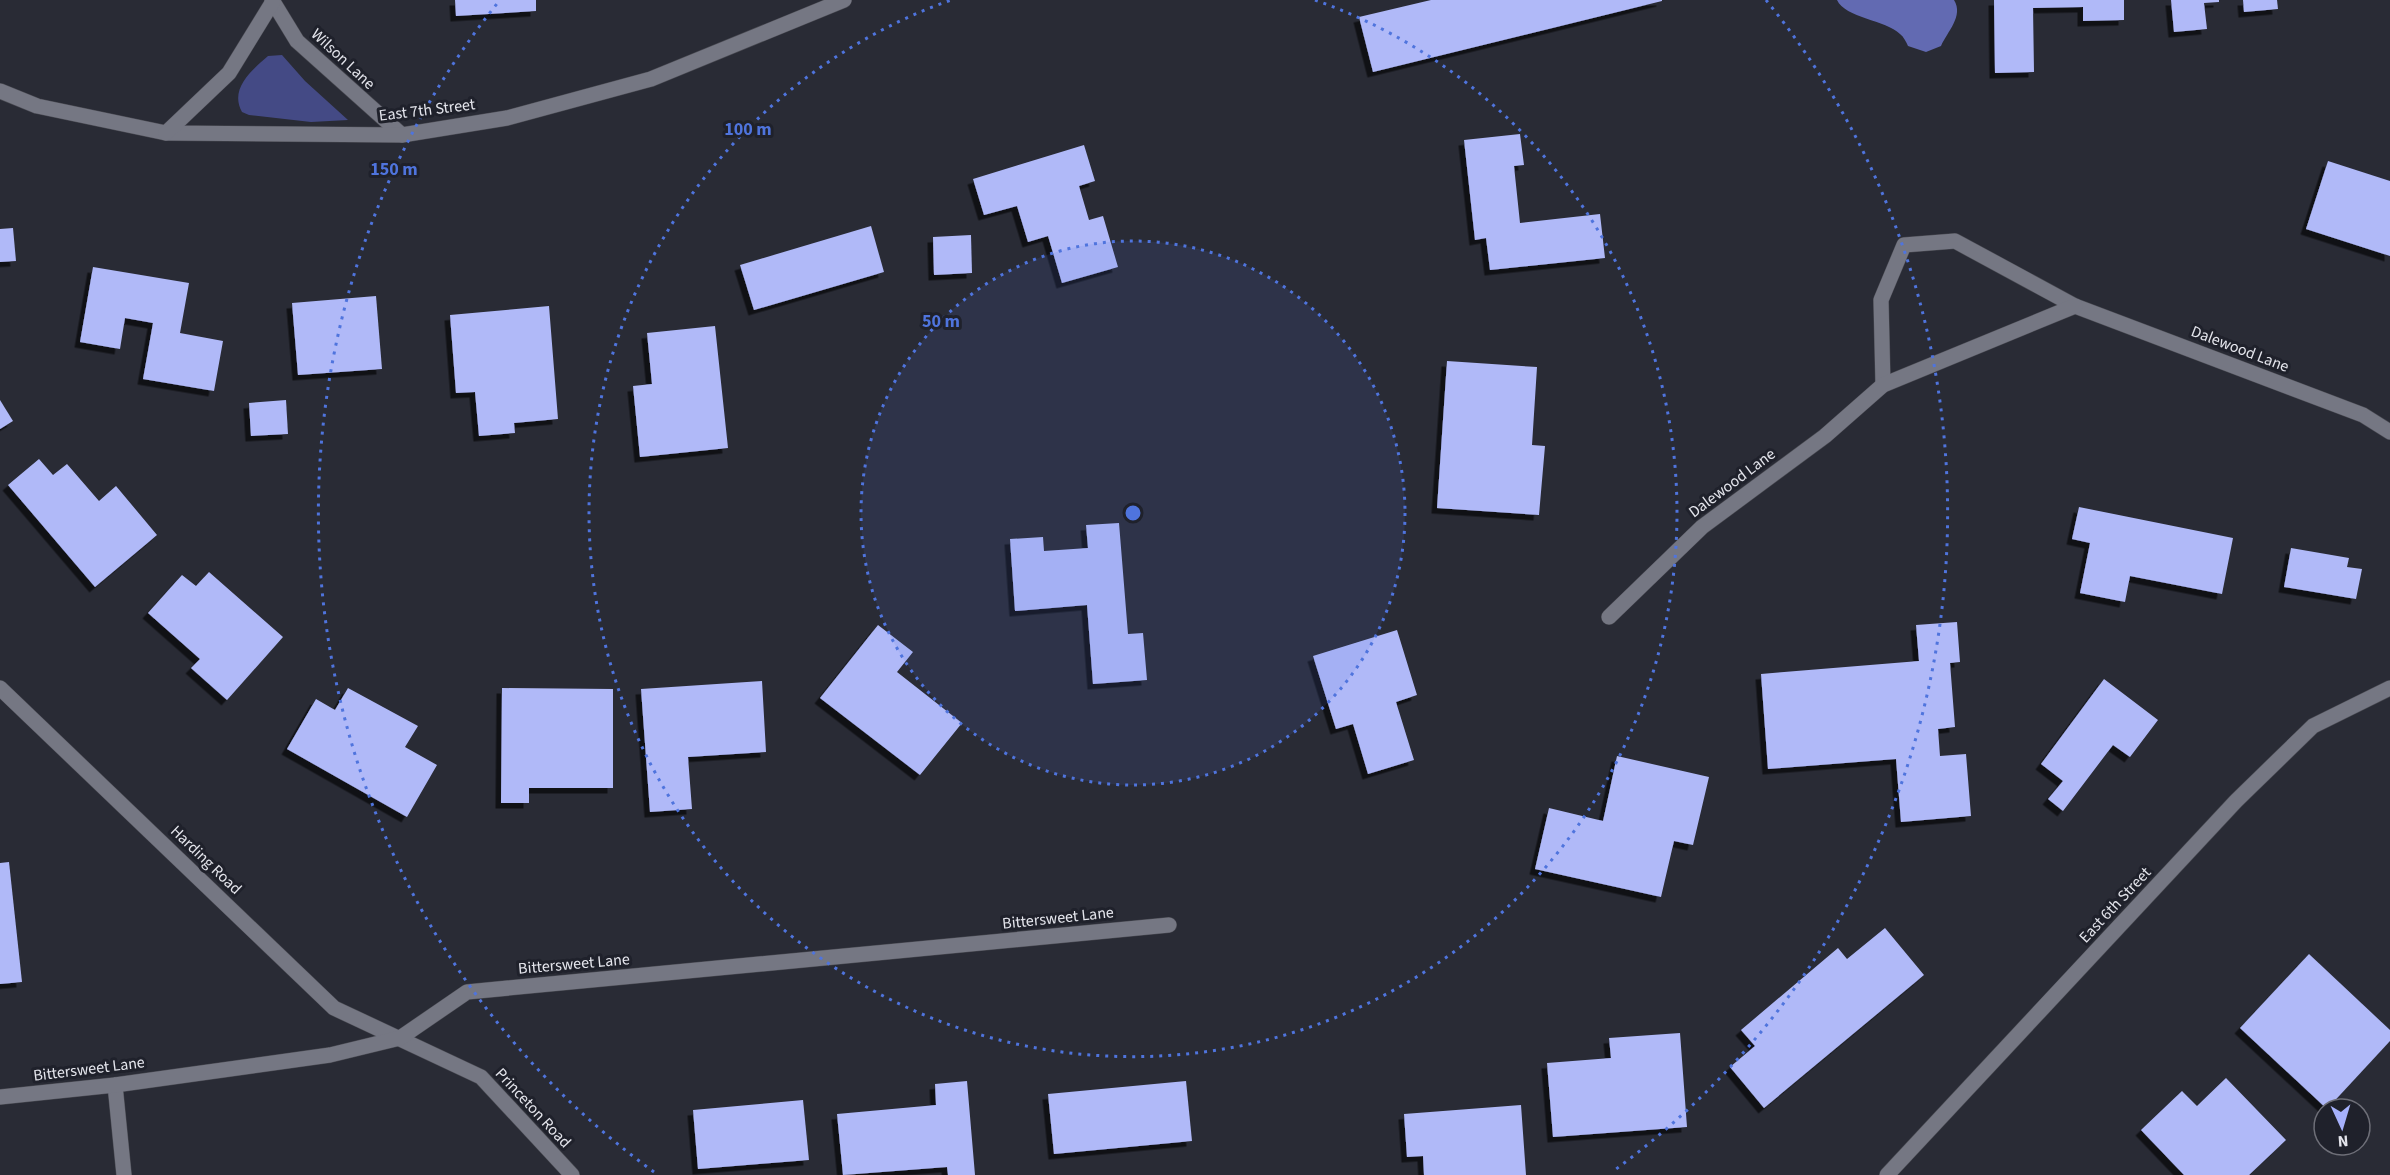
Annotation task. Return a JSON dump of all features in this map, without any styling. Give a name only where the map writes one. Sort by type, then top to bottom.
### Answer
[{"type":"street","name":"East 7th Street","points":[[0,91],[37,106],[166,133],[402,135],[507,118],[651,79],[844,0]]},
{"type":"street","name":"Wilson Lane","points":[[272,2],[297,41],[330,73],[402,135]]},
{"type":"street","points":[[166,133],[229,73],[272,2]]},
{"type":"street","name":"Dalewood Lane","points":[[1883,385],[1881,300],[1904,245],[1955,241],[2075,306],[2362,415],[2390,432]]},
{"type":"street","name":"Dalewood Lane","points":[[1609,617],[1702,526],[1825,436],[1883,385],[2075,306]]},
{"type":"street","name":"Harding Road","points":[[0,688],[334,1008],[400,1038]]},
{"type":"street","name":"East 6th Street","points":[[1887,1175],[2236,801],[2313,726],[2390,688]]},
{"type":"street","name":"Bittersweet Lane","points":[[0,1097],[115,1085],[330,1054],[400,1038],[466,992],[1169,925]]},
{"type":"street","name":"Princeton Road","points":[[400,1038],[481,1077],[572,1175]]},
{"type":"street","points":[[115,1085],[124,1175]]},
{"type":"shaded area","points":[[1837,0],[1954,0],[1957,12],[1954,24],[1941,46],[1926,52],[1908,46],[1903,37],[1894,29],[1848,11]]},
{"type":"shaded area","points":[[282,55],[305,81],[348,120],[311,122],[249,115],[242,112],[238,96],[244,81],[268,56]]},
{"type":"building","points":[[455,0],[536,0],[536,11],[456,16]]},
{"type":"building","points":[[1431,0],[1662,1],[1373,72],[1359,17]]},
{"type":"building","points":[[1994,0],[2124,0],[2124,20],[2083,21],[2083,7],[2033,8],[2034,72],[1995,73]]},
{"type":"building","points":[[2171,0],[2219,0],[2219,2],[2204,3],[2207,29],[2174,32]]},
{"type":"building","points":[[2243,0],[2277,0],[2278,9],[2244,12]]},
{"type":"building","points":[[1520,134],[1524,165],[1514,166],[1520,223],[1600,214],[1605,258],[1490,270],[1486,238],[1475,240],[1464,140]]},
{"type":"building","points":[[1084,145],[1095,181],[1079,186],[1089,220],[1103,216],[1118,267],[1062,283],[1048,236],[1028,242],[1017,206],[984,215],[973,179]]},
{"type":"building","points":[[2328,161],[2390,181],[2390,256],[2306,229]]},
{"type":"building","points":[[871,226],[884,272],[754,310],[740,265]]},
{"type":"building","points":[[13,228],[16,261],[0,262],[0,229]]},
{"type":"building","points":[[971,235],[972,273],[934,275],[933,237]]},
{"type":"building","points":[[93,267],[189,283],[180,333],[223,341],[214,391],[143,379],[153,323],[125,318],[120,349],[80,342]]},
{"type":"building","points":[[376,296],[382,369],[298,375],[292,303]]},
{"type":"building","points":[[549,306],[558,419],[514,423],[515,433],[479,436],[475,392],[456,393],[450,315]]},
{"type":"building","points":[[715,326],[728,448],[640,457],[633,386],[652,384],[647,333]]},
{"type":"building","points":[[1447,361],[1537,367],[1532,445],[1545,446],[1539,515],[1437,508]]},
{"type":"building","points":[[0,400],[13,421],[0,429]]},
{"type":"building","points":[[286,400],[288,434],[251,436],[249,403]]},
{"type":"building","points":[[39,459],[53,475],[67,464],[99,501],[116,486],[157,535],[95,587],[8,485]]},
{"type":"building","points":[[2079,507],[2233,538],[2222,594],[2130,576],[2125,602],[2080,593],[2090,543],[2072,539]]},
{"type":"building","points":[[1119,523],[1128,634],[1143,633],[1147,680],[1093,684],[1087,605],[1015,611],[1010,539],[1043,537],[1044,551],[1088,548],[1086,525]]},
{"type":"building","points":[[2291,548],[2349,558],[2347,567],[2362,569],[2356,599],[2284,587]]},
{"type":"building","points":[[209,572],[283,637],[227,700],[191,668],[200,659],[148,613],[182,575],[196,586]]},
{"type":"building","points":[[1957,622],[1960,662],[1950,663],[1955,727],[1938,729],[1940,756],[1966,754],[1971,816],[1901,822],[1896,759],[1768,769],[1761,674],[1919,661],[1916,625]]},
{"type":"building","points":[[878,625],[913,652],[897,672],[962,723],[920,775],[820,698]]},
{"type":"building","points":[[1397,630],[1417,695],[1396,702],[1414,760],[1368,774],[1353,724],[1336,729],[1313,656]]},
{"type":"building","points":[[2104,679],[2158,720],[2130,757],[2113,745],[2063,811],[2048,799],[2063,781],[2041,764]]},
{"type":"building","points":[[762,681],[766,752],[688,757],[692,809],[650,812],[641,689]]},
{"type":"building","points":[[348,688],[418,726],[405,747],[437,765],[407,817],[287,749],[316,699],[335,710]]},
{"type":"building","points":[[502,688],[613,689],[613,788],[529,788],[529,803],[501,803]]},
{"type":"building","points":[[1617,756],[1709,777],[1693,845],[1674,841],[1661,897],[1535,869],[1549,808],[1603,821]]},
{"type":"building","points":[[9,862],[22,982],[0,984],[0,863]]},
{"type":"building","points":[[1885,928],[1924,975],[1764,1108],[1730,1067],[1755,1046],[1741,1030],[1838,948],[1847,959]]},
{"type":"building","points":[[2309,954],[2390,1030],[2390,1041],[2338,1097],[2314,1097],[2240,1028]]},
{"type":"building","points":[[1680,1033],[1687,1127],[1553,1137],[1547,1063],[1611,1058],[1609,1038]]},
{"type":"building","points":[[2226,1078],[2286,1140],[2249,1175],[2184,1175],[2141,1130],[2182,1091],[2197,1106]]},
{"type":"building","points":[[967,1081],[975,1175],[948,1175],[947,1167],[843,1175],[837,1114],[936,1105],[935,1084]]},
{"type":"building","points":[[1186,1081],[1192,1141],[1054,1154],[1048,1094]]},
{"type":"building","points":[[803,1100],[809,1160],[698,1169],[693,1110]]},
{"type":"building","points":[[1521,1105],[1526,1175],[1424,1175],[1423,1156],[1407,1157],[1404,1114]]}]
